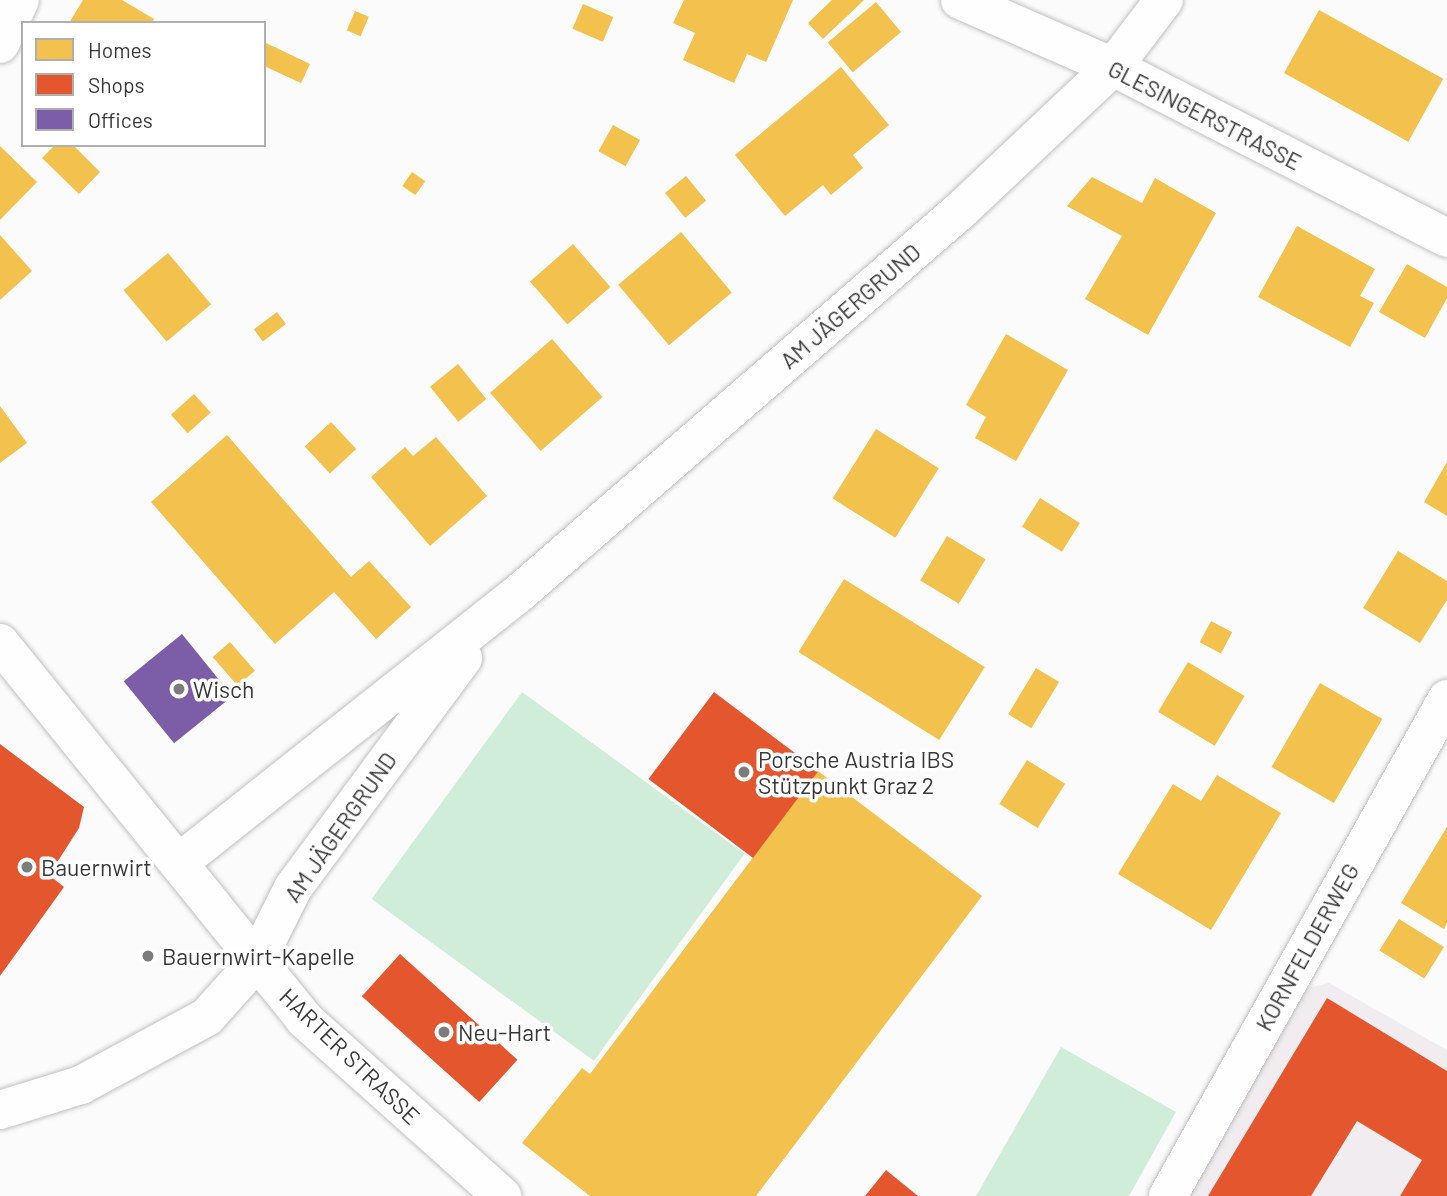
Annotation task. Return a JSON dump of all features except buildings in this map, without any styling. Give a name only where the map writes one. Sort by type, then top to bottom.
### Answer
[{"type":"main road","points":[[0,44],[20,0]]},
{"type":"main road","name":"GLESINGERSTRASSE","points":[[960,0],[1113,67],[1447,239]]},
{"type":"main road","name":"AM JÄGERGRUND","points":[[181,861],[517,595],[1025,153],[1113,67],[1164,0]]},
{"type":"main road","name":"AM JÄGERGRUND","points":[[0,1110],[81,1084],[207,1017],[256,962],[293,888],[442,682],[517,595]]},
{"type":"main road","name":"HARTER STRASSE","points":[[0,643],[181,861],[256,962],[304,1019],[502,1196]]},
{"type":"main road","name":"KORNFELDERWEG","points":[[1168,1196],[1447,699]]},
{"type":"shaded area","points":[[1329,983],[1447,1050],[1447,1196],[1190,1196],[1307,988]]},
{"type":"green space","points":[[522,692],[744,854],[594,1061],[372,899]]},
{"type":"green space","points":[[1061,1047],[1176,1112],[1129,1196],[976,1196]]},
{"type":"place","name":"Wisch","points":[[179,689]]},
{"type":"place","name":"Porsche Austria IBS Stützpunkt Graz 2","points":[[744,772]]},
{"type":"place","name":"Bauernwirt","points":[[27,867]]},
{"type":"place","name":"Bauernwirt-Kapelle","points":[[148,956]]},
{"type":"place","name":"Neu-Hart","points":[[444,1032]]}]
